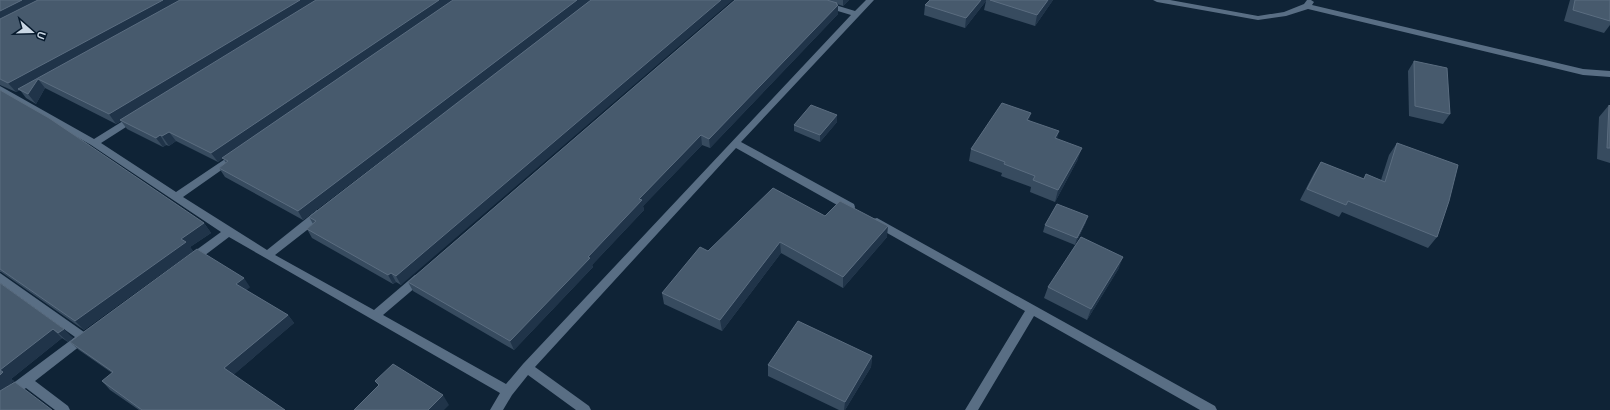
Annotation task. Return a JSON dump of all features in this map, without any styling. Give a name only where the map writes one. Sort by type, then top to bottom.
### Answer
[{"type":"street","points":[[811,0],[857,14]]},
{"type":"street","points":[[496,410],[508,391],[528,368],[735,142],[870,0]]},
{"type":"street","points":[[1157,0],[1258,18],[1286,14],[1309,3],[1583,72],[1610,74]]},
{"type":"street","points":[[0,89],[19,96],[267,255],[508,391]]},
{"type":"street","points":[[94,144],[141,115]]},
{"type":"street","points":[[735,142],[1212,410]]},
{"type":"street","points":[[176,197],[247,148]]},
{"type":"street","points":[[267,255],[330,207]]},
{"type":"street","points":[[185,264],[229,232]]},
{"type":"street","points":[[375,316],[429,269]]},
{"type":"street","points":[[0,277],[83,338]]},
{"type":"street","points":[[970,410],[1032,309]]},
{"type":"street","points":[[0,400],[96,328]]},
{"type":"street","points":[[528,368],[585,410]]},
{"type":"street","points":[[26,381],[64,410]]},
{"type":"building","points":[[0,0],[22,0],[0,11]]},
{"type":"building","points":[[38,0],[163,0],[8,83],[0,79],[0,19]]},
{"type":"building","points":[[180,0],[300,0],[109,114],[38,79],[28,94],[18,89]]},
{"type":"building","points":[[316,0],[439,0],[211,153],[169,132],[156,138],[120,120]]},
{"type":"building","points":[[453,0],[577,0],[298,211],[219,168],[228,161],[222,158]]},
{"type":"building","points":[[591,0],[721,0],[396,276],[391,273],[388,275],[307,229],[316,221],[309,217]]},
{"type":"building","points":[[735,0],[827,0],[837,3],[836,4],[838,5],[709,139],[701,135],[639,199],[642,200],[588,257],[590,258],[510,341],[408,282]]},
{"type":"building","points":[[930,0],[981,0],[966,18],[925,5]]},
{"type":"building","points":[[990,0],[1048,0],[1037,15]]},
{"type":"building","points":[[1575,0],[1610,0],[1610,21],[1573,10]]},
{"type":"building","points":[[1414,61],[1447,68],[1450,114],[1415,106]]},
{"type":"building","points":[[0,90],[49,118],[204,223],[181,239],[186,242],[75,321],[0,269]]},
{"type":"building","points":[[1002,103],[1031,113],[1027,120],[1059,131],[1055,138],[1082,148],[1058,190],[1033,180],[1035,176],[1004,164],[1005,162],[971,149]]},
{"type":"building","points":[[811,105],[837,115],[820,135],[794,125]]},
{"type":"building","points":[[1609,105],[1610,148],[1607,148]]},
{"type":"building","points":[[1397,143],[1458,165],[1449,201],[1437,237],[1348,201],[1346,205],[1307,189],[1321,162],[1364,179],[1366,174],[1385,182]]},
{"type":"building","points":[[773,188],[825,216],[840,201],[888,226],[843,277],[780,242],[720,320],[662,293],[700,247],[708,251]]},
{"type":"building","points":[[1057,204],[1088,216],[1077,238],[1045,225]]},
{"type":"building","points":[[1081,237],[1123,257],[1091,309],[1048,287]]},
{"type":"building","points":[[197,249],[244,278],[236,284],[288,315],[224,368],[285,410],[142,410],[102,381],[113,372],[70,342]]},
{"type":"building","points":[[0,283],[64,329],[58,333],[53,329],[0,370]]},
{"type":"building","points":[[798,321],[872,356],[845,402],[768,365]]},
{"type":"building","points":[[393,364],[443,395],[428,410],[354,410],[379,385],[375,381]]},
{"type":"building","points":[[15,382],[52,410],[0,410],[0,391]]}]
